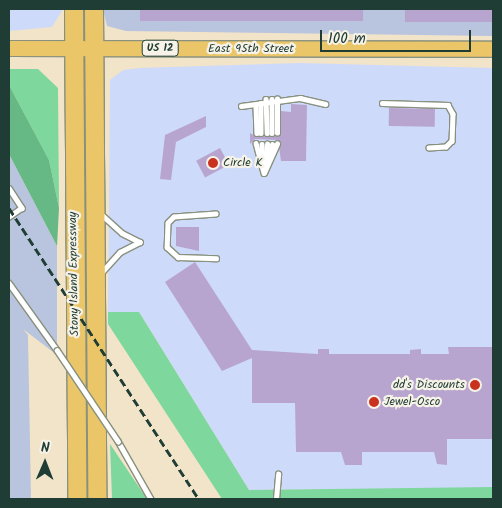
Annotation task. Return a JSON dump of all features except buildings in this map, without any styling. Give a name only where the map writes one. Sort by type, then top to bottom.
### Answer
[{"type":"highway","name":"Stony Island Expressway","points":[[74,9],[72,48],[86,362],[97,499]]},
{"type":"highway","name":"Stony Island Expressway","points":[[77,499],[86,362],[97,278],[96,48],[94,9]]},
{"type":"main road","name":"East 95th Street","points":[[9,48],[493,49]]},
{"type":"lane","points":[[241,106],[259,105],[272,99],[310,98],[324,104]]},
{"type":"lane","points":[[267,133],[272,99]]},
{"type":"lane","points":[[267,133],[272,99]]},
{"type":"lane","points":[[382,103],[448,105],[453,114],[452,141],[446,147],[429,148]]},
{"type":"lane","points":[[259,105],[267,133]]},
{"type":"lane","points":[[264,173],[267,144],[264,173]]},
{"type":"lane","points":[[9,188],[22,208],[9,217]]},
{"type":"lane","points":[[96,208],[122,233],[140,242],[111,260],[97,278]]},
{"type":"lane","points":[[216,214],[174,217],[168,223],[168,247],[178,257],[216,258]]},
{"type":"lane","points":[[9,284],[57,350],[118,442],[151,499]]},
{"type":"lane","points":[[276,499],[278,474]]},
{"type":"shaded area","points":[[9,9],[62,9],[62,11],[52,27],[9,31]]},
{"type":"shaded area","points":[[103,9],[493,9],[493,36],[126,31],[107,26]]},
{"type":"shaded area","points":[[300,63],[493,68],[493,488],[249,490],[139,312],[108,312],[110,80],[123,70],[139,68]]},
{"type":"shaded area","points":[[9,154],[57,246],[57,355],[23,329],[28,335],[31,499],[9,499]]},
{"type":"green space","points":[[9,69],[38,69],[58,88],[59,208],[49,160],[9,85]]},
{"type":"green space","points":[[9,85],[49,160],[59,208],[57,246],[9,154]]},
{"type":"green space","points":[[108,312],[139,312],[249,490],[493,487],[493,499],[222,499],[108,324]]},
{"type":"green space","points":[[110,444],[147,499],[112,499]]},
{"type":"railway","points":[[9,208],[199,499]]},
{"type":"place","name":"Circle K","points":[[213,163]]},
{"type":"place","name":"dd's Discounts","points":[[475,385]]},
{"type":"place","name":"Jewel-Osco","points":[[374,402]]}]
